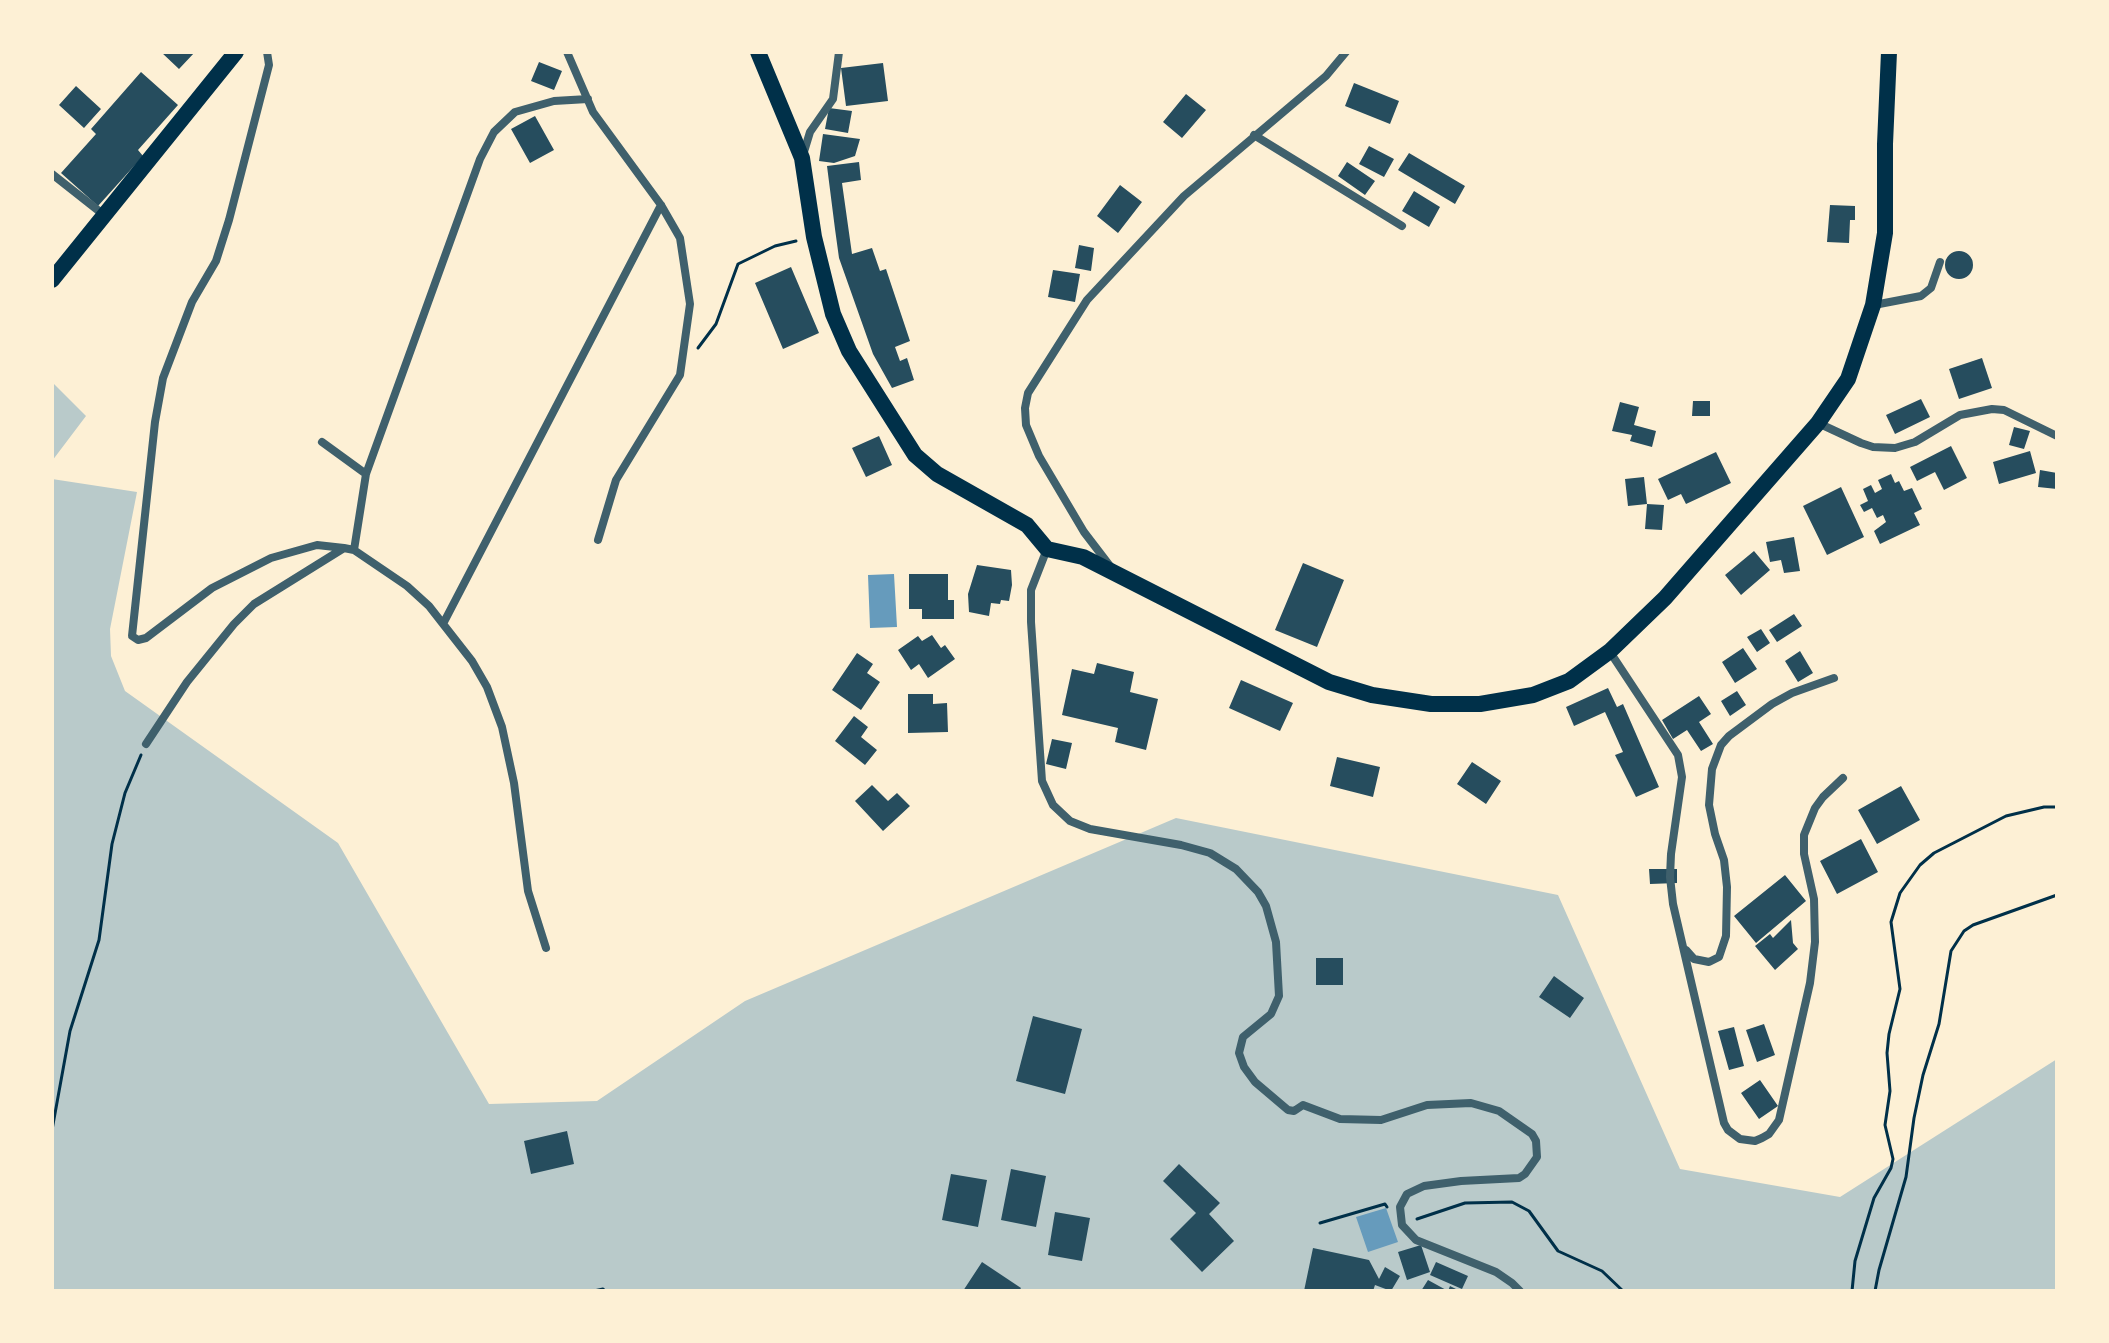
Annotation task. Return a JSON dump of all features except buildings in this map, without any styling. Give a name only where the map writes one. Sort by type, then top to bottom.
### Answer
[{"type":"main road","points":[[52,280],[236,52]]},
{"type":"main road","points":[[758,52],[802,158],[814,237],[833,314],[849,351],[915,455],[937,474],[1027,525],[1047,549],[1083,557],[1329,682],[1372,695],[1431,704],[1480,704],[1533,695],[1569,681],[1610,651],[1665,598],[1818,423],[1848,379],[1873,305],[1885,233],[1889,52]]},
{"type":"street","points":[[267,52],[269,65],[216,261],[192,302],[163,378],[149,467],[132,636],[138,640],[146,638],[212,588],[271,558],[317,545],[349,549],[407,586],[444,622],[487,687],[502,727],[514,783],[528,891],[546,948]]},
{"type":"street","points":[[567,52],[593,112],[661,205],[680,238],[690,304],[680,375],[616,480],[598,540]]},
{"type":"street","points":[[802,158],[810,132],[833,99],[839,52]]},
{"type":"street","points":[[1116,574],[1084,532],[1039,456],[1026,425],[1028,393],[1087,300],[1184,196],[1326,76],[1346,52]]},
{"type":"street","points":[[146,744],[187,682],[254,604],[349,549],[366,474],[471,179],[494,132],[515,112],[554,101],[588,99]]},
{"type":"street","points":[[1254,135],[1402,226]]},
{"type":"street","points":[[52,174],[104,215]]},
{"type":"street","points":[[444,622],[661,205]]},
{"type":"street","points":[[1873,305],[1921,296],[1931,288],[1940,262]]},
{"type":"street","points":[[1818,423],[1873,447],[1895,448],[1915,442],[1960,415],[1992,409],[2004,410],[2057,436]]},
{"type":"street","points":[[322,442],[366,474]]},
{"type":"street","points":[[1047,549],[1034,581],[1031,606],[1042,781],[1046,793],[1062,814],[1080,826],[1210,853],[1236,869],[1258,892],[1274,933],[1279,986],[1277,1005],[1271,1014],[1248,1031],[1240,1045],[1240,1060],[1255,1082],[1291,1111],[1303,1105],[1326,1116],[1354,1121],[1381,1120],[1442,1103],[1471,1103],[1486,1106],[1526,1128],[1536,1141],[1537,1157],[1519,1178],[1439,1183],[1418,1188],[1403,1198],[1400,1207],[1401,1223],[1416,1240],[1496,1272],[1520,1291]]},
{"type":"street","points":[[1610,651],[1678,755],[1681,788],[1673,833],[1670,877],[1673,904],[1685,948],[1694,959],[1709,962],[1719,957],[1726,936],[1724,860],[1709,805],[1712,769],[1721,745],[1772,704],[1792,693],[1834,678]]},
{"type":"street","points":[[1683,941],[1724,1123],[1740,1139],[1755,1141],[1769,1134],[1779,1120],[1810,983],[1815,913],[1804,854],[1804,835],[1815,808],[1843,778]]},
{"type":"path","points":[[698,349],[716,324],[738,264],[775,246],[814,237]]},
{"type":"path","points":[[52,1130],[70,1031],[99,940],[112,844],[125,793],[146,744]]},
{"type":"path","points":[[1852,1291],[1855,1261],[1874,1198],[1893,1159],[1885,1125],[1890,1091],[1888,1043],[1900,989],[1892,933],[1894,907],[1905,884],[1926,858],[1934,853],[2006,816],[2057,807]]},
{"type":"path","points":[[1875,1291],[1906,1177],[1914,1118],[1944,1001],[1951,951],[1964,931],[1973,925],[2057,895]]},
{"type":"path","points":[[52,1200],[52,1242]]},
{"type":"path","points":[[1320,1223],[1385,1204],[1401,1223],[1465,1203],[1512,1202],[1529,1211],[1558,1251],[1602,1271],[1623,1291]]},
{"type":"path","points":[[594,1291],[605,1291]]},
{"type":"shaded area","points":[[52,382],[86,416],[52,461]]},
{"type":"shaded area","points":[[52,479],[137,492],[110,629],[111,656],[125,691],[338,843],[489,1104],[597,1101],[745,1001],[1176,818],[1558,895],[1680,1169],[1840,1197],[2057,1059],[2057,1291],[52,1291]]},
{"type":"water","points":[[894,574],[897,627],[870,628],[868,575]]},
{"type":"water","points":[[1386,1208],[1398,1242],[1368,1252],[1356,1217]]}]
